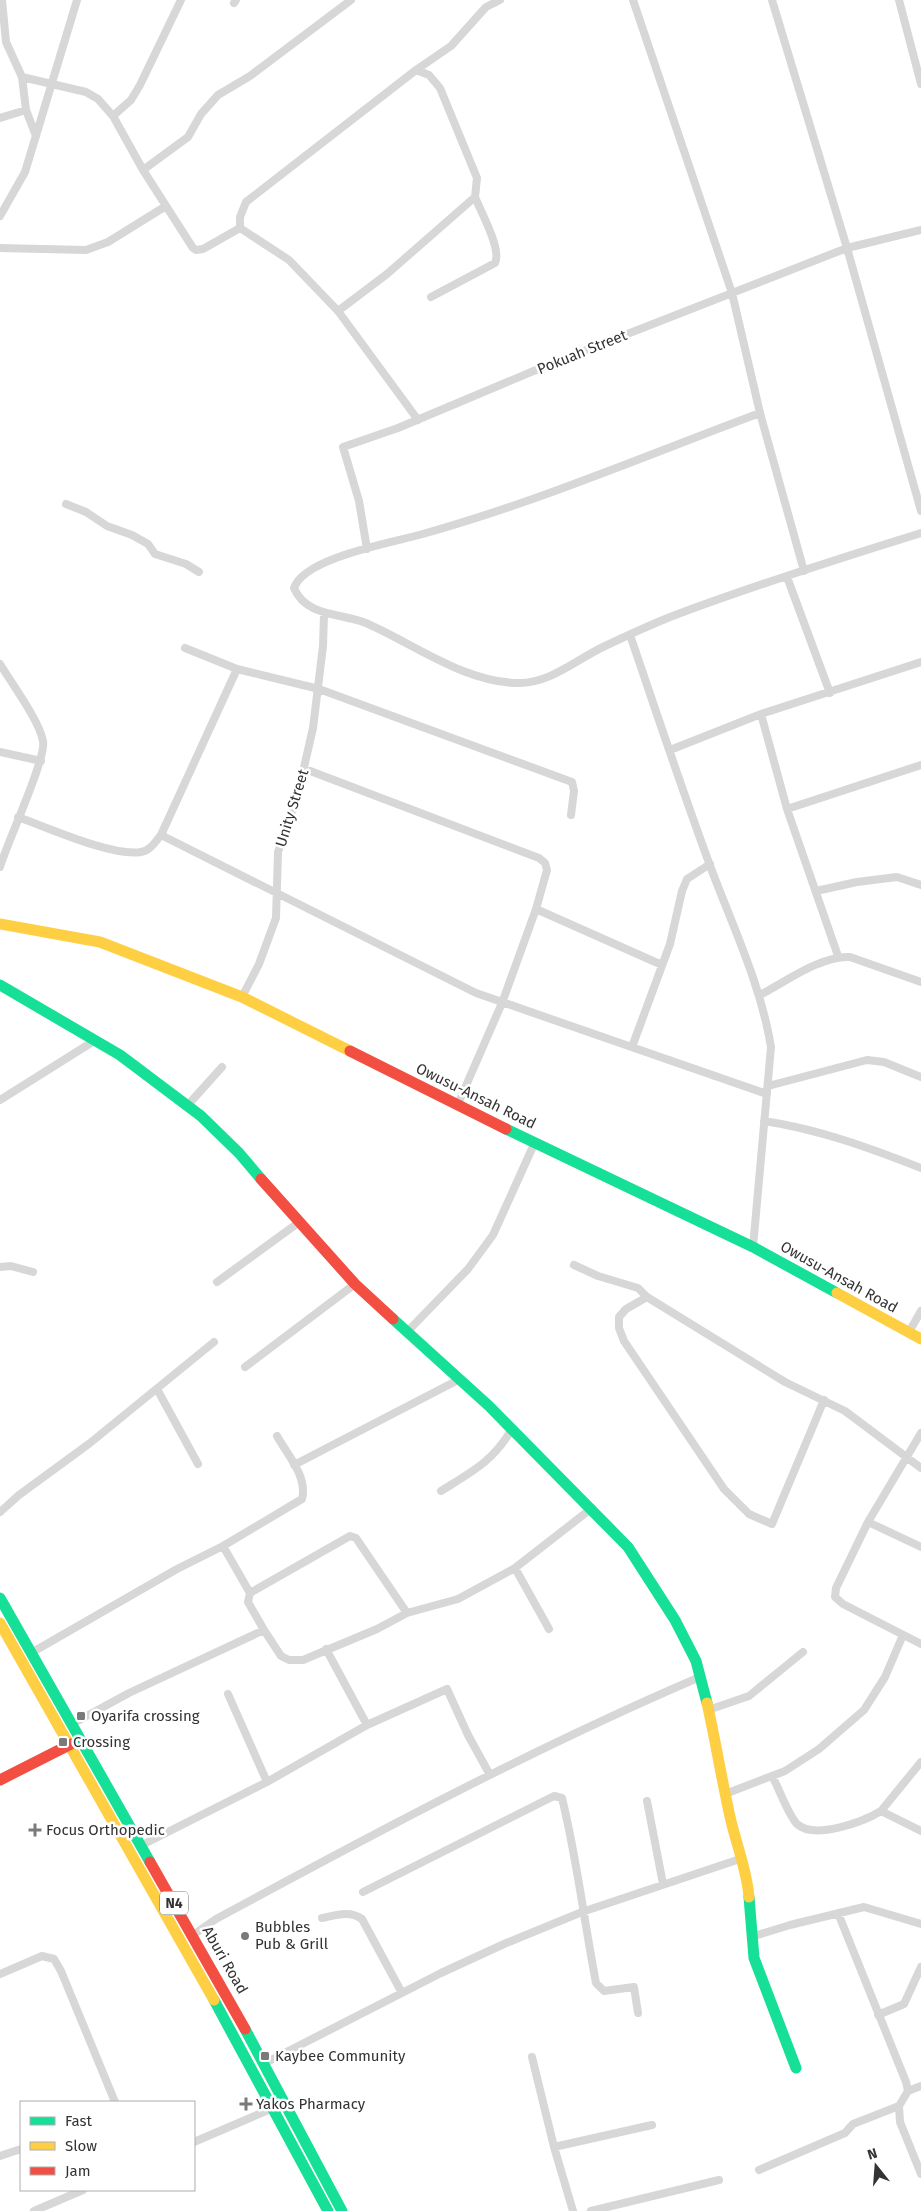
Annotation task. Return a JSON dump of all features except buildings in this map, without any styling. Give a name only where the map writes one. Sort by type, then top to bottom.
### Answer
[{"type":"main road","name":"Owusu-Ansah Road","points":[[0,924],[100,942],[242,997],[753,1247],[921,1339]]},
{"type":"main road","points":[[0,985],[120,1055],[187,1106],[239,1153],[298,1223],[355,1284],[512,1429],[592,1508],[628,1547],[660,1596],[696,1661],[720,1757],[725,1794],[740,1859],[748,1881],[754,1958],[796,2068]]},
{"type":"main road","name":"Aburi Road","points":[[0,1598],[140,1846],[266,2063],[342,2211]]},
{"type":"main road","name":"Aburi Road","points":[[0,1622],[273,2108],[328,2211]]},
{"type":"main road","points":[[0,1780],[70,1744]]},
{"type":"main road","points":[[172,1927],[184,1919]]},
{"type":"street","points":[[2,0],[6,42],[22,77],[26,110],[36,136]]},
{"type":"street","points":[[0,216],[18,188],[53,83],[77,0]]},
{"type":"street","points":[[113,116],[131,100],[140,85],[181,0]]},
{"type":"street","points":[[143,170],[188,138],[201,114],[218,95],[250,76],[351,0]]},
{"type":"street","points":[[480,0],[486,7]]},
{"type":"street","points":[[240,228],[240,217],[246,202],[416,70],[452,46],[486,7],[500,0]]},
{"type":"street","points":[[633,0],[732,293],[760,413],[804,571]]},
{"type":"street","points":[[772,0],[848,248],[921,511]]},
{"type":"street","points":[[899,0],[921,84]]},
{"type":"street","points":[[416,70],[428,75],[440,88],[477,178],[475,197],[496,247],[497,259],[495,263],[431,297]]},
{"type":"street","points":[[22,77],[53,83],[98,99],[113,116],[143,170],[193,248],[196,250],[203,249],[240,228]]},
{"type":"street","points":[[0,118],[26,110]]},
{"type":"street","points":[[338,311],[387,274],[475,197]]},
{"type":"street","points":[[0,248],[86,250],[108,242],[166,206]]},
{"type":"street","points":[[240,228],[289,260],[338,311],[418,420]]},
{"type":"street","name":"Pokuah Street","points":[[367,549],[359,501],[343,447],[418,420],[543,367],[848,248],[921,230]]},
{"type":"street","points":[[760,413],[484,517],[367,549],[316,566],[296,581],[294,588],[299,597],[324,614],[364,622],[466,671],[501,682],[521,683],[542,680],[630,635],[670,617],[921,533]]},
{"type":"street","points":[[66,504],[86,512],[107,526],[148,544],[155,554],[186,564],[199,572]]},
{"type":"street","points":[[788,577],[830,693]]},
{"type":"street","name":"Unity Street","points":[[242,997],[259,964],[276,918],[278,852],[305,769],[318,689],[324,614]]},
{"type":"street","points":[[630,635],[710,864],[760,995],[771,1047],[753,1247]]},
{"type":"street","points":[[185,648],[237,669],[318,689],[572,782],[574,791],[571,815]]},
{"type":"street","points":[[670,750],[761,714],[921,662]]},
{"type":"street","points":[[0,664],[42,736],[44,744],[41,761],[0,867]]},
{"type":"street","points":[[18,817],[106,848],[134,853],[149,849],[161,835],[237,669]]},
{"type":"street","points":[[761,714],[788,809],[838,956]]},
{"type":"street","points":[[0,752],[41,761]]},
{"type":"street","points":[[788,809],[921,765]]},
{"type":"street","points":[[305,769],[543,860],[547,870],[536,909],[502,1003],[458,1104]]},
{"type":"street","points":[[161,835],[476,993],[632,1047],[767,1090],[867,1060],[884,1062],[921,1077]]},
{"type":"street","points":[[632,1047],[662,965],[687,879],[710,864]]},
{"type":"street","points":[[816,891],[857,882],[898,877],[921,885]]},
{"type":"street","points":[[536,909],[662,965]]},
{"type":"street","points":[[760,995],[824,961],[838,956],[850,957],[921,982]]},
{"type":"street","points":[[0,1100],[94,1041]]},
{"type":"street","points":[[187,1106],[222,1066]]},
{"type":"street","points":[[764,1121],[799,1126],[882,1152],[921,1168]]},
{"type":"street","points":[[407,1332],[468,1268],[493,1235],[535,1142]]},
{"type":"street","points":[[218,1282],[298,1223]]},
{"type":"street","points":[[0,1267],[10,1266],[33,1272]]},
{"type":"street","points":[[574,1266],[598,1276],[638,1288],[647,1297],[785,1382],[845,1411],[921,1468]]},
{"type":"street","points":[[245,1367],[355,1284]]},
{"type":"street","points":[[647,1297],[626,1309],[619,1317],[619,1328],[624,1341],[724,1489],[749,1514],[772,1524],[824,1400]]},
{"type":"street","points":[[909,1332],[921,1311]]},
{"type":"street","points":[[0,1512],[214,1342]]},
{"type":"street","points":[[294,1465],[460,1379]]},
{"type":"street","points":[[157,1389],[198,1464]]},
{"type":"street","points":[[441,1491],[485,1464],[504,1442],[512,1429]]},
{"type":"street","points":[[921,1433],[868,1522],[836,1588],[835,1596],[843,1604],[921,1644]]},
{"type":"street","points":[[31,1653],[177,1569],[223,1546],[302,1499],[303,1485],[277,1436]]},
{"type":"street","points":[[223,1546],[250,1592],[248,1602],[281,1656],[289,1660],[303,1660],[376,1629],[407,1613],[458,1599],[515,1568],[592,1508]]},
{"type":"street","points":[[868,1522],[921,1547]]},
{"type":"street","points":[[250,1592],[350,1536],[356,1538],[407,1613]]},
{"type":"street","points":[[515,1568],[549,1629]]},
{"type":"street","points":[[72,1724],[129,1693],[264,1630]]},
{"type":"street","points":[[725,1794],[785,1771],[819,1750],[864,1710],[885,1677],[903,1635]]},
{"type":"street","points":[[326,1649],[367,1725]]},
{"type":"street","points":[[708,1710],[749,1696],[803,1652]]},
{"type":"street","points":[[193,1935],[216,1919],[369,1836],[490,1774],[628,1708],[700,1677]]},
{"type":"street","points":[[140,1846],[267,1782],[367,1725],[436,1692],[447,1689],[468,1735],[490,1774]]},
{"type":"street","points":[[228,1694],[267,1782]]},
{"type":"street","points":[[772,1776],[796,1824],[807,1830],[818,1832],[863,1819],[881,1811],[921,1762]]},
{"type":"street","points":[[363,1892],[554,1796],[562,1798],[572,1835],[581,1888],[582,1912],[596,1983],[604,1991],[610,1992],[634,1987],[638,2013]]},
{"type":"street","points":[[647,1801],[663,1884]]},
{"type":"street","points":[[881,1811],[921,1831]]},
{"type":"street","points":[[266,2063],[504,1944],[582,1912],[740,1859]]},
{"type":"street","points":[[751,1937],[864,1907],[921,1924]]},
{"type":"street","points":[[322,1918],[349,1913],[356,1914],[362,1919],[402,1994]]},
{"type":"street","points":[[838,1913],[908,2091]]},
{"type":"street","points":[[0,1974],[42,1956],[54,1959],[115,2101]]},
{"type":"street","points":[[878,2015],[904,2004],[921,1967]]},
{"type":"street","points":[[532,2057],[554,2147],[573,2211]]},
{"type":"street","points":[[759,2170],[845,2133],[853,2124],[898,2106],[908,2091],[921,2086]]},
{"type":"street","points":[[898,2106],[900,2122],[921,2174]]},
{"type":"street","points":[[195,2142],[273,2108]]},
{"type":"street","points":[[554,2147],[652,2125]]},
{"type":"street","points":[[0,2156],[20,2149]]},
{"type":"street","points":[[592,2211],[719,2180]]},
{"type":"street","points":[[34,2211],[81,2191]]},
{"type":"traffic: fast","points":[[0,985],[120,1055],[201,1116],[239,1153],[261,1179]]},
{"type":"traffic: fast","points":[[506,1129],[753,1247],[837,1293]]},
{"type":"traffic: fast","points":[[393,1319],[489,1406],[628,1547],[675,1620],[696,1661],[707,1703]]},
{"type":"traffic: fast","points":[[0,1598],[150,1862]]},
{"type":"traffic: fast","points":[[749,1897],[754,1958],[796,2068]]},
{"type":"traffic: fast","points":[[214,2000],[328,2211]]},
{"type":"traffic: fast","points":[[245,2029],[342,2211]]},
{"type":"traffic: slow","points":[[0,924],[100,942],[242,997],[350,1051]]},
{"type":"traffic: slow","points":[[837,1293],[921,1339]]},
{"type":"traffic: slow","points":[[0,1623],[214,2000]]},
{"type":"traffic: slow","points":[[707,1703],[749,1897]]},
{"type":"traffic: jam","points":[[350,1051],[506,1129]]},
{"type":"traffic: jam","points":[[261,1179],[355,1284],[393,1319]]},
{"type":"traffic: jam","points":[[0,1780],[71,1744]]},
{"type":"traffic: jam","points":[[150,1862],[245,2029]]},
{"type":"place","name":"Oyarifa crossing","points":[[81,1716]]},
{"type":"place","name":"Crossing","points":[[63,1742]]},
{"type":"place","name":"Focus Orthopedic","points":[[35,1830]]},
{"type":"place","name":"Bubbles Pub & Grill","points":[[245,1936]]},
{"type":"place","name":"Kaybee Community","points":[[265,2056]]},
{"type":"place","name":"Yakos Pharmacy","points":[[246,2104]]}]
